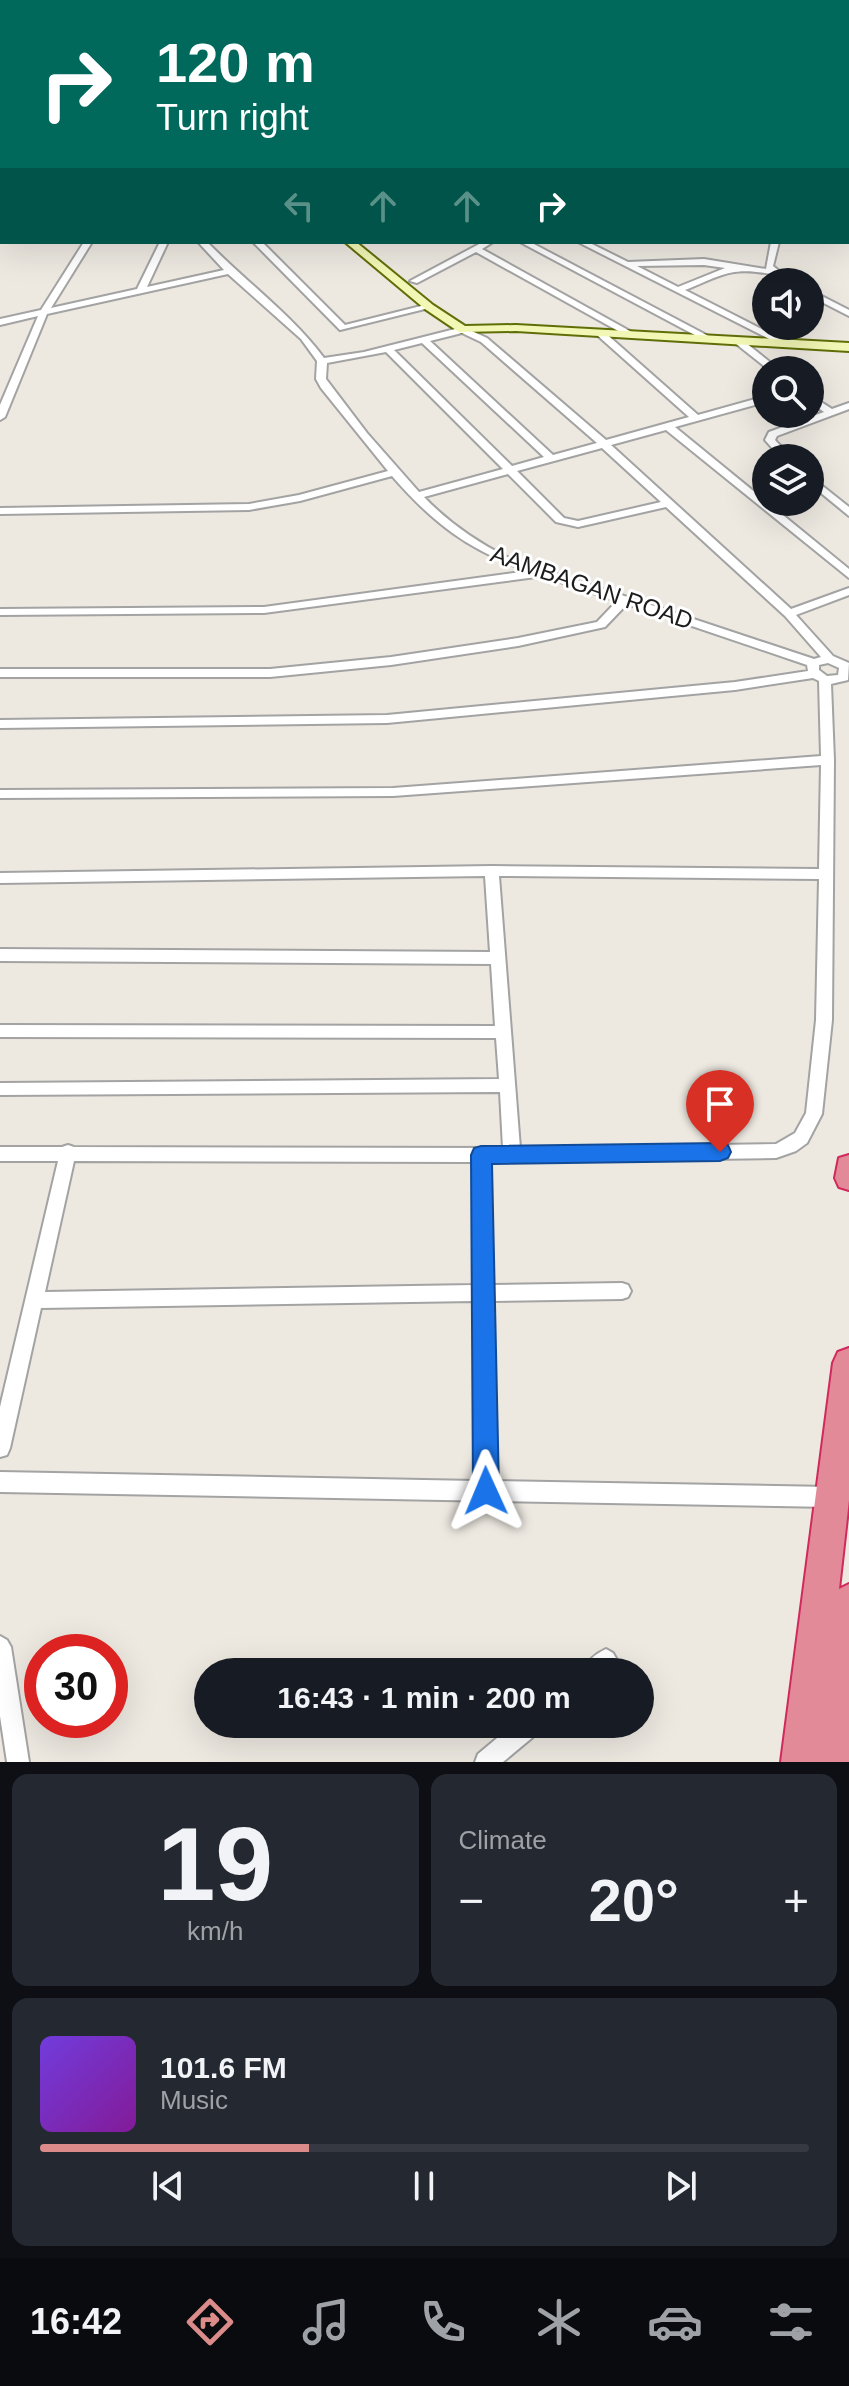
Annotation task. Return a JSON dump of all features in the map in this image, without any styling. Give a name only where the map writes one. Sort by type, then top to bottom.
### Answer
[{"type":"highway","points":[[849,1167],[849,1178]]},
{"type":"highway","points":[[800,1762],[849,1363]]},
{"type":"highway","points":[[833,1762],[849,1602]]},
{"type":"main road","points":[[352,244],[429,307],[463,330],[482,333],[600,333],[849,347]]},
{"type":"main road","points":[[368,244],[482,333]]},
{"type":"street","points":[[0,417],[43,314],[87,244]]},
{"type":"street","points":[[141,290],[163,244]]},
{"type":"street","points":[[204,244],[304,337],[322,361],[388,349],[463,330]]},
{"type":"street","points":[[259,244],[343,328],[429,307]]},
{"type":"street","points":[[414,281],[486,244]]},
{"type":"street","points":[[528,244],[709,339]]},
{"type":"street","points":[[586,244],[784,343]]},
{"type":"street","points":[[769,268],[775,244]]},
{"type":"street","points":[[477,249],[632,335]]},
{"type":"street","points":[[626,264],[704,262],[752,270]]},
{"type":"street","points":[[677,290],[732,268]]},
{"type":"street","points":[[0,322],[230,271]]},
{"type":"street","points":[[824,300],[849,313]]},
{"type":"street","points":[[0,724],[387,719],[735,686],[821,674],[844,677],[847,672],[845,666],[482,333]]},
{"type":"street","points":[[600,333],[695,417]]},
{"type":"street","points":[[423,339],[550,458]]},
{"type":"street","points":[[738,341],[757,356]]},
{"type":"street","points":[[388,349],[560,520],[570,524],[669,503]]},
{"type":"street","name":"AAMBAGAN ROAD","points":[[322,361],[321,379],[326,388],[394,472],[416,496],[476,547],[503,559],[625,599],[821,674],[849,688]]},
{"type":"street","points":[[416,496],[752,403]]},
{"type":"street","points":[[824,405],[830,412]]},
{"type":"street","points":[[772,444],[770,440],[773,434],[848,408]]},
{"type":"street","points":[[667,426],[849,575]]},
{"type":"street","points":[[0,511],[249,507],[300,498],[394,472]]},
{"type":"street","points":[[824,488],[843,501],[849,513]]},
{"type":"street","points":[[0,612],[264,610],[547,573]]},
{"type":"street","points":[[789,614],[849,591]]},
{"type":"street","points":[[0,673],[270,673],[391,661],[518,642],[601,625],[625,599]]},
{"type":"street","points":[[821,674],[839,661]]},
{"type":"street","points":[[0,1154],[512,1155],[776,1151],[790,1146],[801,1138],[814,1114],[824,1020],[828,760],[821,674]]},
{"type":"street","points":[[0,794],[393,792],[828,760]]},
{"type":"street","points":[[0,878],[492,871],[827,874]]},
{"type":"street","points":[[492,871],[512,1155]]},
{"type":"street","points":[[0,955],[498,958]]},
{"type":"street","points":[[0,1031],[502,1032]]},
{"type":"street","points":[[0,1089],[506,1085]]},
{"type":"street","points":[[0,1448],[68,1152]]},
{"type":"street","points":[[481,1155],[486,1491]]},
{"type":"street","points":[[35,1300],[622,1291]]},
{"type":"street","points":[[0,1482],[832,1497]]},
{"type":"street","points":[[0,1647],[18,1762]]},
{"type":"street","points":[[486,1762],[514,1738]]},
{"type":"route","points":[[486,1491],[481,1155],[720,1152]]}]
